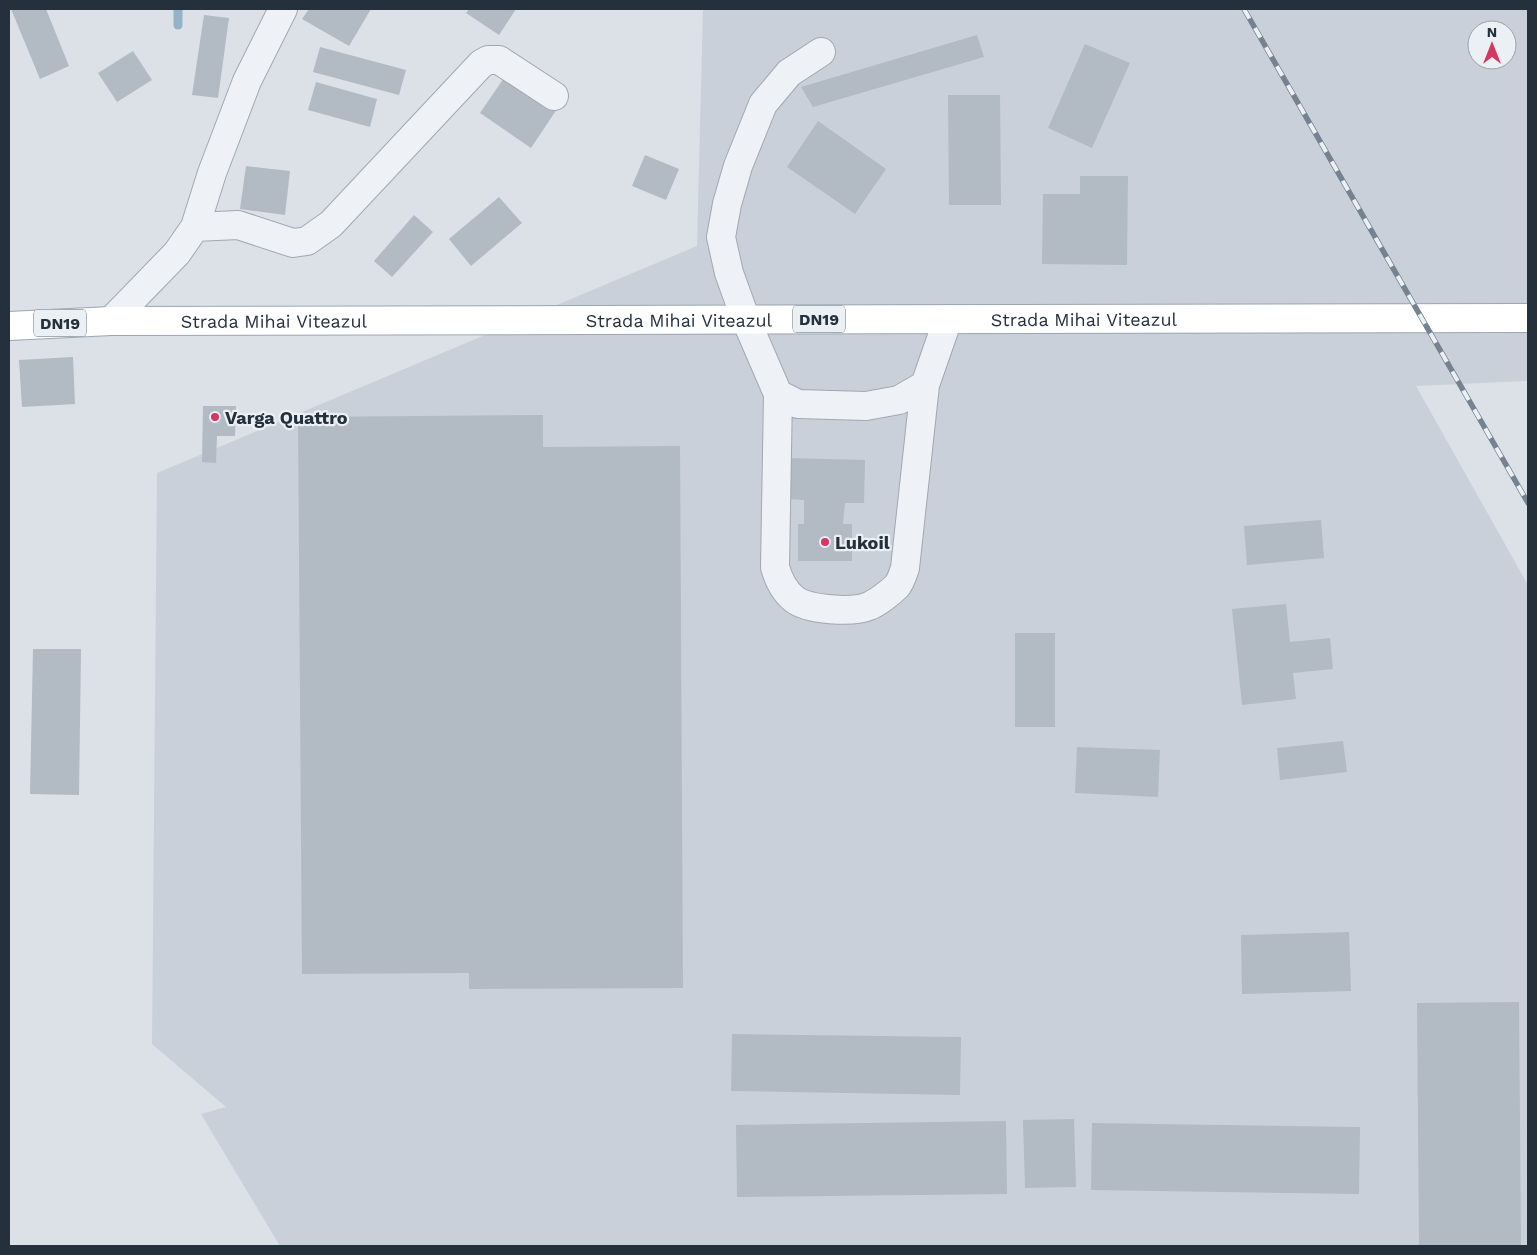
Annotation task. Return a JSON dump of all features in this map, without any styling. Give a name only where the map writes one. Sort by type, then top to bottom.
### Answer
[{"type":"main road","name":"Strada Mihai Viteazul","points":[[9,326],[111,321],[1528,318]]},
{"type":"street","points":[[111,321],[177,253],[195,227],[212,173],[247,81],[283,9]]},
{"type":"street","points":[[821,52],[789,73],[763,104],[738,166],[726,204],[721,237],[729,273],[746,320],[778,394],[775,567],[779,581],[794,600],[817,609],[843,610],[868,607],[897,585],[905,568],[925,385],[948,319]]},
{"type":"street","points":[[195,227],[238,225],[293,243],[307,241],[331,224],[481,64],[488,60],[499,60],[554,96]]},
{"type":"street","points":[[778,394],[798,404],[866,406],[899,400],[925,385]]},
{"type":"shaded area","points":[[703,9],[1528,9],[1528,381],[1416,386],[1528,585],[1528,1246],[280,1246],[201,1114],[226,1107],[152,1044],[157,473],[697,246]]},
{"type":"building","points":[[11,9],[46,9],[69,66],[40,79]]},
{"type":"building","points":[[309,9],[371,9],[349,46],[302,19]]},
{"type":"building","points":[[469,9],[516,9],[499,35],[466,13]]},
{"type":"building","points":[[204,15],[229,18],[218,98],[192,95]]},
{"type":"building","points":[[977,35],[984,57],[813,107],[801,87]]},
{"type":"building","points":[[1085,44],[1130,63],[1092,148],[1048,128]]},
{"type":"building","points":[[320,47],[406,70],[399,95],[313,72]]},
{"type":"building","points":[[133,51],[152,80],[117,102],[98,73]]},
{"type":"building","points":[[508,72],[559,106],[531,148],[480,113]]},
{"type":"building","points":[[316,82],[377,99],[370,127],[308,110]]},
{"type":"building","points":[[948,95],[1000,95],[1001,205],[949,205]]},
{"type":"building","points":[[818,121],[886,169],[855,214],[787,167]]},
{"type":"building","points":[[645,155],[679,169],[666,200],[632,186]]},
{"type":"building","points":[[246,166],[290,171],[285,215],[240,209]]},
{"type":"building","points":[[1080,176],[1128,176],[1127,265],[1042,264],[1043,194],[1080,194]]},
{"type":"building","points":[[499,197],[522,223],[471,266],[449,239]]},
{"type":"building","points":[[414,215],[433,232],[392,277],[374,261]]},
{"type":"building","points":[[73,357],[75,404],[22,407],[19,360]]},
{"type":"building","points":[[203,406],[236,406],[235,436],[217,436],[216,463],[202,462]]},
{"type":"building","points":[[543,415],[543,447],[680,446],[683,988],[469,989],[469,973],[302,974],[298,417]]},
{"type":"building","points":[[789,458],[865,460],[864,503],[845,503],[843,524],[852,524],[852,561],[798,561],[798,524],[804,524],[804,500],[788,499]]},
{"type":"building","points":[[1321,520],[1324,558],[1247,565],[1244,526]]},
{"type":"building","points":[[1286,604],[1290,642],[1330,638],[1333,669],[1293,673],[1296,699],[1242,705],[1232,609]]},
{"type":"building","points":[[1015,633],[1055,633],[1055,727],[1015,727]]},
{"type":"building","points":[[33,649],[81,649],[79,795],[30,794]]},
{"type":"building","points":[[1343,741],[1347,772],[1280,780],[1277,748]]},
{"type":"building","points":[[1077,747],[1160,750],[1158,797],[1075,793]]},
{"type":"building","points":[[1349,932],[1351,991],[1242,994],[1241,935]]},
{"type":"building","points":[[1519,1002],[1521,1246],[1419,1246],[1417,1003]]},
{"type":"building","points":[[732,1034],[961,1037],[960,1095],[731,1091]]},
{"type":"building","points":[[1074,1119],[1076,1187],[1025,1188],[1023,1120]]},
{"type":"building","points":[[1006,1121],[1007,1194],[737,1197],[736,1125]]},
{"type":"building","points":[[1092,1123],[1360,1127],[1359,1194],[1091,1190]]},
{"type":"waterway","points":[[178,9],[178,25]]},
{"type":"railway","points":[[1244,9],[1528,503]]},
{"type":"place","name":"Varga Quattro","points":[[215,417]]},
{"type":"place","name":"Lukoil","points":[[825,542]]}]
